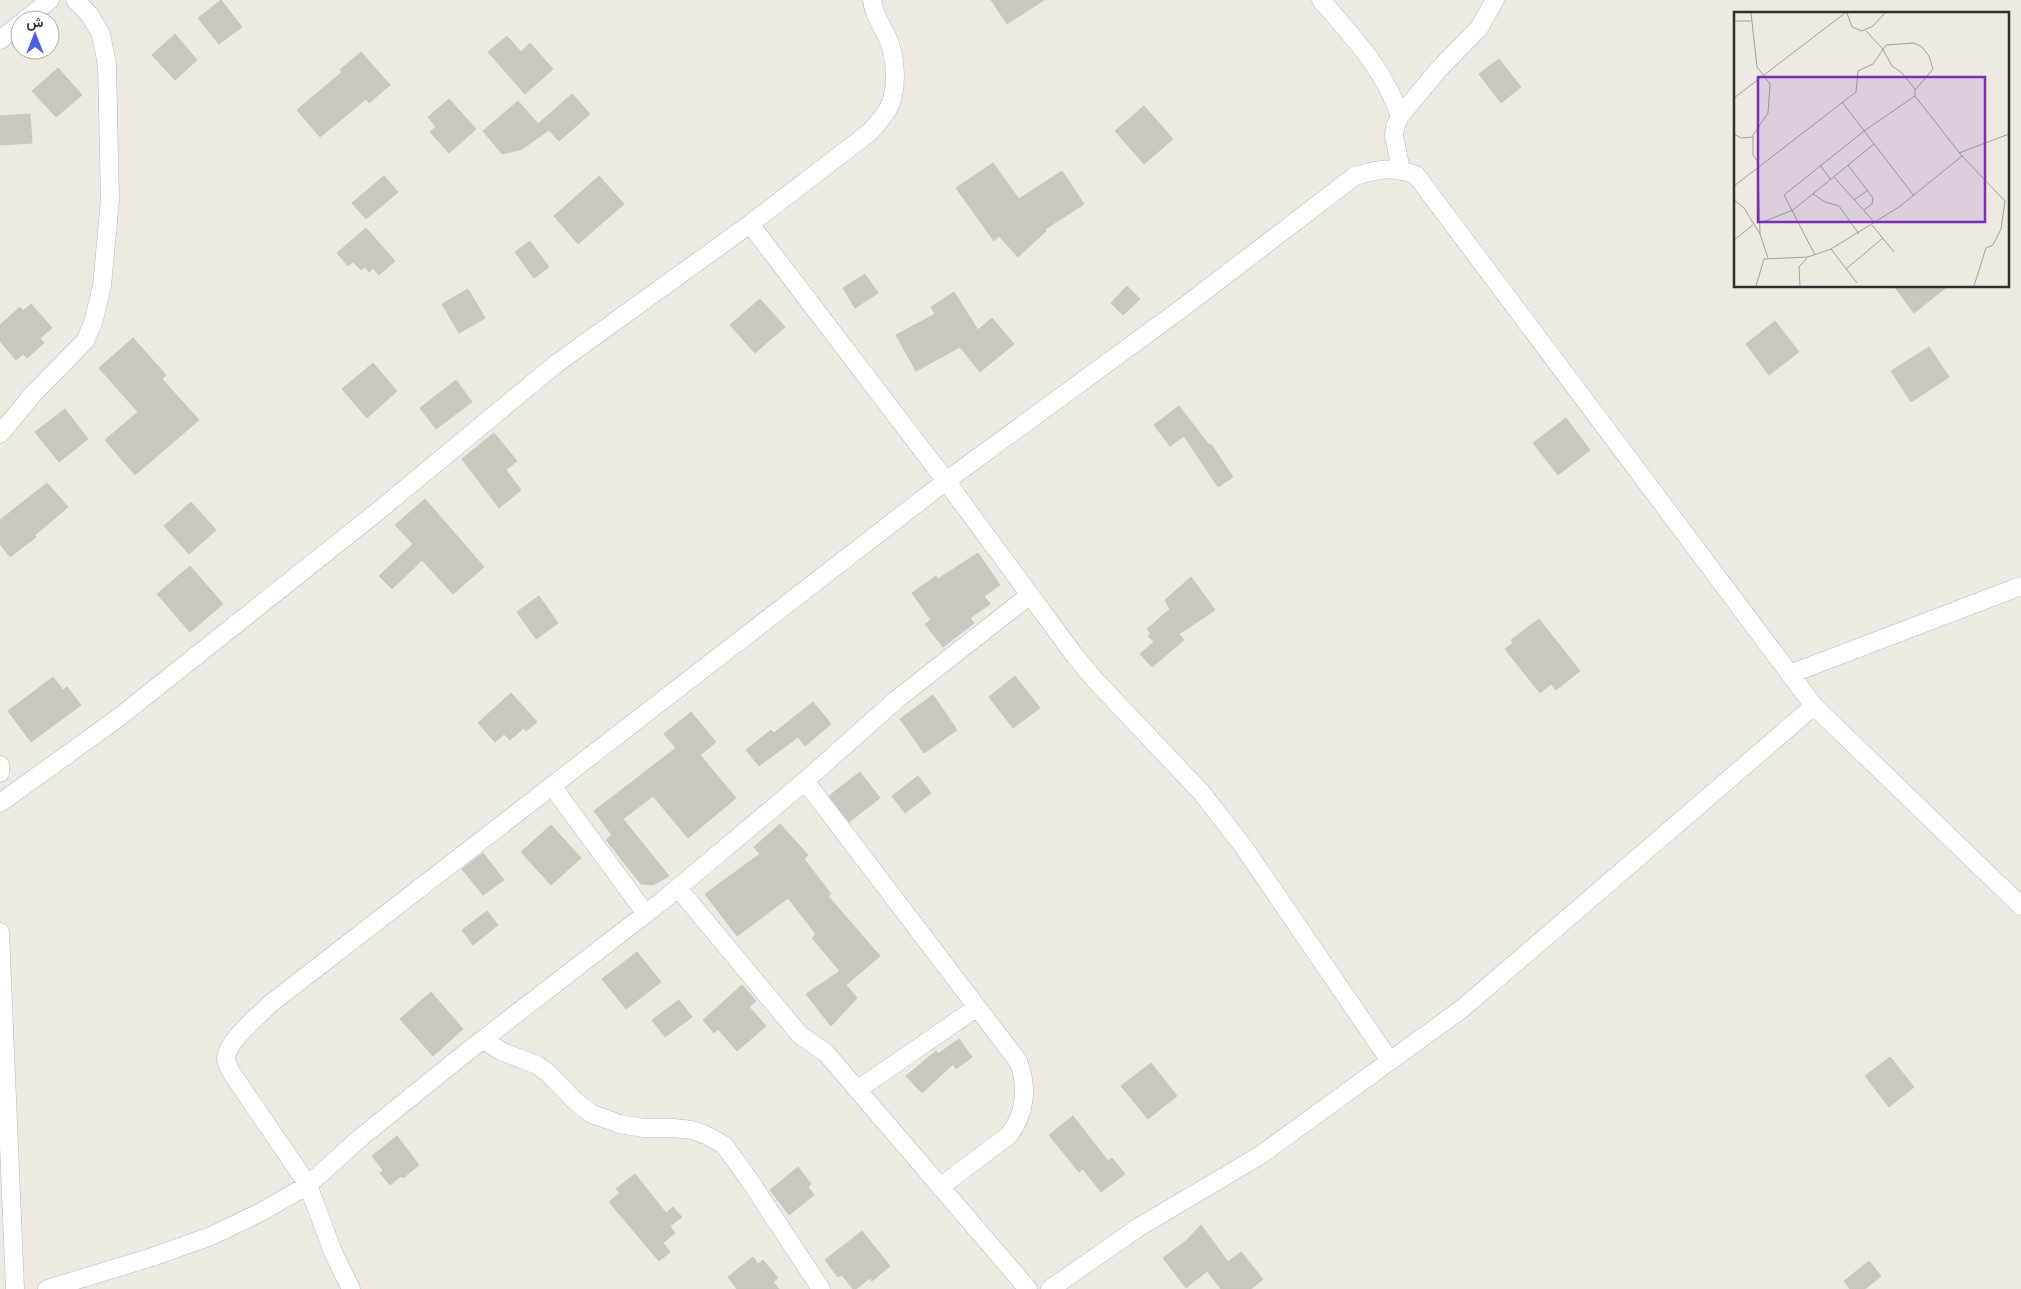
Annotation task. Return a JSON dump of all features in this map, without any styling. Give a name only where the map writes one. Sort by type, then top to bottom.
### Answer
[{"type":"street","points":[[38,10],[50,0]]},
{"type":"street","points":[[0,434],[34,393],[85,342],[93,323],[102,286],[110,200],[107,65],[101,34],[89,14],[74,0]]},
{"type":"street","points":[[0,803],[118,718],[377,512],[556,364],[750,224],[870,132],[882,119],[890,106],[894,87],[892,51],[889,40],[876,19],[872,0]]},
{"type":"street","points":[[1321,0],[1383,76],[1392,93],[1400,116]]},
{"type":"street","points":[[1401,170],[1394,136],[1395,127],[1400,116],[1439,70],[1479,28],[1495,0]]},
{"type":"street","points":[[0,40],[10,32]]},
{"type":"street","points":[[351,1289],[333,1252],[308,1185],[231,1072],[226,1060],[228,1050],[238,1036],[270,1004],[946,480],[1177,312],[1355,176],[1381,168],[1401,170],[1416,175],[1814,706],[2021,906]]},
{"type":"street","points":[[750,224],[946,480],[1075,656],[1095,680],[1201,792],[1243,846],[1390,1061]]},
{"type":"street","points":[[1790,674],[2021,586]]},
{"type":"street","points":[[47,1289],[152,1257],[211,1236],[261,1212],[308,1185],[360,1138],[678,888],[805,781],[896,700],[1030,595]]},
{"type":"street","points":[[1050,1289],[1139,1227],[1259,1156],[1463,1008],[1814,706]]},
{"type":"street","points":[[0,765],[0,774]]},
{"type":"street","points":[[805,781],[1018,1061],[1023,1074],[1024,1097],[1017,1125],[1009,1135],[940,1187]]},
{"type":"street","points":[[552,786],[646,914]]},
{"type":"street","points":[[678,888],[800,1035],[826,1053],[1028,1289]]},
{"type":"street","points":[[0,932],[15,1289]]},
{"type":"street","points":[[857,1090],[976,1008]]},
{"type":"street","points":[[483,1040],[548,1073],[575,1101],[592,1114],[620,1124],[644,1128],[692,1130],[706,1135],[724,1146],[748,1178],[821,1289]]},
{"type":"building","points":[[221,0],[242,27],[219,44],[198,18]]},
{"type":"building","points":[[991,0],[1044,0],[1007,24]]},
{"type":"building","points":[[175,34],[197,60],[175,80],[152,55]]},
{"type":"building","points":[[507,36],[521,52],[530,43],[553,69],[525,94],[488,52]]},
{"type":"building","points":[[361,52],[390,85],[369,103],[366,99],[320,137],[297,110],[342,72],[340,70]]},
{"type":"building","points":[[1499,59],[1521,87],[1501,103],[1479,74]]},
{"type":"building","points":[[58,68],[82,95],[56,117],[32,91]]},
{"type":"building","points":[[572,94],[590,114],[559,141],[549,130],[522,149],[502,154],[483,131],[518,101],[538,124]]},
{"type":"building","points":[[449,99],[476,129],[449,153],[430,132],[436,127],[428,117]]},
{"type":"building","points":[[1144,106],[1173,139],[1144,164],[1115,131]]},
{"type":"building","points":[[30,114],[32,143],[0,145],[0,116]]},
{"type":"building","points":[[993,163],[1019,199],[1062,171],[1084,204],[1044,230],[1046,231],[1018,257],[999,236],[994,241],[956,188]]},
{"type":"building","points":[[384,176],[398,192],[366,219],[352,203]]},
{"type":"building","points":[[599,176],[624,204],[578,244],[554,216]]},
{"type":"building","points":[[366,228],[395,261],[379,275],[373,268],[369,272],[365,267],[361,270],[353,262],[348,266],[337,253]]},
{"type":"building","points":[[530,241],[549,267],[534,278],[515,252]]},
{"type":"building","points":[[865,274],[878,293],[855,308],[843,288]]},
{"type":"building","points":[[1127,286],[1140,299],[1123,315],[1111,303]]},
{"type":"building","points":[[1895,288],[1945,288],[1914,313]]},
{"type":"building","points":[[468,289],[485,318],[459,333],[442,304]]},
{"type":"building","points":[[954,292],[978,330],[992,318],[1014,344],[980,372],[960,347],[916,371],[896,335],[935,314],[931,307]]},
{"type":"building","points":[[760,299],[785,327],[755,353],[730,325]]},
{"type":"building","points":[[31,304],[52,328],[40,338],[44,343],[27,358],[23,354],[16,360],[0,341],[0,325],[20,307],[23,311]]},
{"type":"building","points":[[1775,321],[1799,352],[1769,375],[1746,344]]},
{"type":"building","points":[[133,338],[166,375],[162,379],[199,420],[135,475],[105,440],[138,412],[99,368]]},
{"type":"building","points":[[1929,347],[1949,377],[1911,402],[1891,371]]},
{"type":"building","points":[[373,363],[397,391],[367,418],[342,389]]},
{"type":"building","points":[[456,380],[472,402],[436,429],[420,408]]},
{"type":"building","points":[[1179,406],[1209,445],[1211,444],[1233,477],[1218,487],[1184,436],[1170,446],[1154,425]]},
{"type":"building","points":[[65,409],[88,439],[59,462],[35,432]]},
{"type":"building","points":[[1566,418],[1590,450],[1558,475],[1533,443]]},
{"type":"building","points":[[494,433],[517,461],[506,470],[521,490],[499,508],[462,459]]},
{"type":"building","points":[[47,483],[68,507],[35,535],[36,537],[10,557],[0,544],[0,520]]},
{"type":"building","points":[[425,499],[484,567],[453,594],[422,560],[392,589],[379,576],[413,544],[395,525]]},
{"type":"building","points":[[191,502],[216,530],[189,554],[164,526]]},
{"type":"building","points":[[978,553],[1000,585],[984,596],[990,604],[970,618],[974,623],[943,647],[925,624],[931,620],[912,593],[936,576],[938,579]]},
{"type":"building","points":[[190,566],[223,604],[190,632],[157,594]]},
{"type":"building","points":[[1191,577],[1215,610],[1179,634],[1184,640],[1152,667],[1140,654],[1154,642],[1148,636],[1151,634],[1147,629],[1170,609],[1165,600]]},
{"type":"building","points":[[539,596],[558,623],[536,639],[517,612]]},
{"type":"building","points":[[1539,619],[1580,671],[1556,690],[1551,684],[1540,693],[1505,649],[1513,643],[1511,640]]},
{"type":"building","points":[[1015,676],[1040,708],[1013,728],[989,697]]},
{"type":"building","points":[[53,677],[63,690],[67,687],[81,705],[31,742],[8,711]]},
{"type":"building","points":[[511,693],[537,722],[526,731],[524,728],[510,740],[504,734],[495,742],[478,723]]},
{"type":"building","points":[[933,695],[957,730],[924,753],[900,719]]},
{"type":"building","points":[[813,702],[831,724],[805,746],[798,737],[759,766],[746,750],[771,730],[774,733]]},
{"type":"building","points":[[691,712],[716,742],[700,755],[736,798],[688,838],[653,796],[623,819],[669,876],[653,885],[641,884],[606,840],[612,835],[594,811],[676,748],[664,734]]},
{"type":"building","points":[[860,772],[880,798],[849,822],[829,796]]},
{"type":"building","points":[[918,776],[931,793],[905,813],[892,796]]},
{"type":"building","points":[[780,824],[808,855],[804,859],[831,894],[828,896],[880,956],[846,985],[857,998],[831,1026],[806,994],[840,971],[812,938],[816,934],[788,898],[737,936],[705,894],[760,854],[754,847]]},
{"type":"building","points":[[551,825],[581,858],[551,885],[521,852]]},
{"type":"building","points":[[483,853],[504,880],[483,895],[462,869]]},
{"type":"building","points":[[487,911],[498,925],[473,945],[462,930]]},
{"type":"building","points":[[637,952],[661,982],[626,1009],[602,979]]},
{"type":"building","points":[[742,985],[756,1001],[749,1007],[766,1026],[737,1051],[718,1029],[714,1033],[703,1020]]},
{"type":"building","points":[[431,992],[463,1029],[433,1056],[400,1019]]},
{"type":"building","points":[[679,1000],[692,1017],[665,1037],[652,1020]]},
{"type":"building","points":[[959,1039],[972,1057],[956,1069],[953,1064],[922,1093],[906,1076],[936,1051],[938,1054]]},
{"type":"building","points":[[1890,1057],[1914,1087],[1889,1107],[1865,1076]]},
{"type":"building","points":[[1151,1063],[1177,1096],[1148,1119],[1121,1086]]},
{"type":"building","points":[[1073,1116],[1108,1161],[1112,1158],[1125,1174],[1101,1192],[1083,1169],[1079,1172],[1049,1135]]},
{"type":"building","points":[[397,1136],[419,1165],[403,1178],[401,1176],[390,1185],[380,1173],[383,1170],[372,1156]]},
{"type":"building","points":[[798,1167],[811,1184],[808,1187],[814,1195],[789,1215],[770,1190]]},
{"type":"building","points":[[635,1174],[666,1213],[673,1207],[682,1217],[670,1226],[675,1233],[663,1243],[670,1252],[659,1261],[609,1202],[620,1193],[616,1189]]},
{"type":"building","points":[[1201,1225],[1228,1262],[1241,1252],[1263,1279],[1251,1289],[1221,1289],[1207,1271],[1186,1288],[1163,1258],[1187,1240]]},
{"type":"building","points":[[862,1231],[890,1266],[872,1281],[870,1278],[856,1289],[853,1289],[842,1275],[838,1277],[825,1260]]},
{"type":"building","points":[[753,1257],[758,1264],[763,1260],[778,1278],[773,1282],[779,1289],[737,1289],[728,1277]]},
{"type":"building","points":[[1869,1261],[1881,1276],[1865,1289],[1850,1289],[1844,1281]]}]
